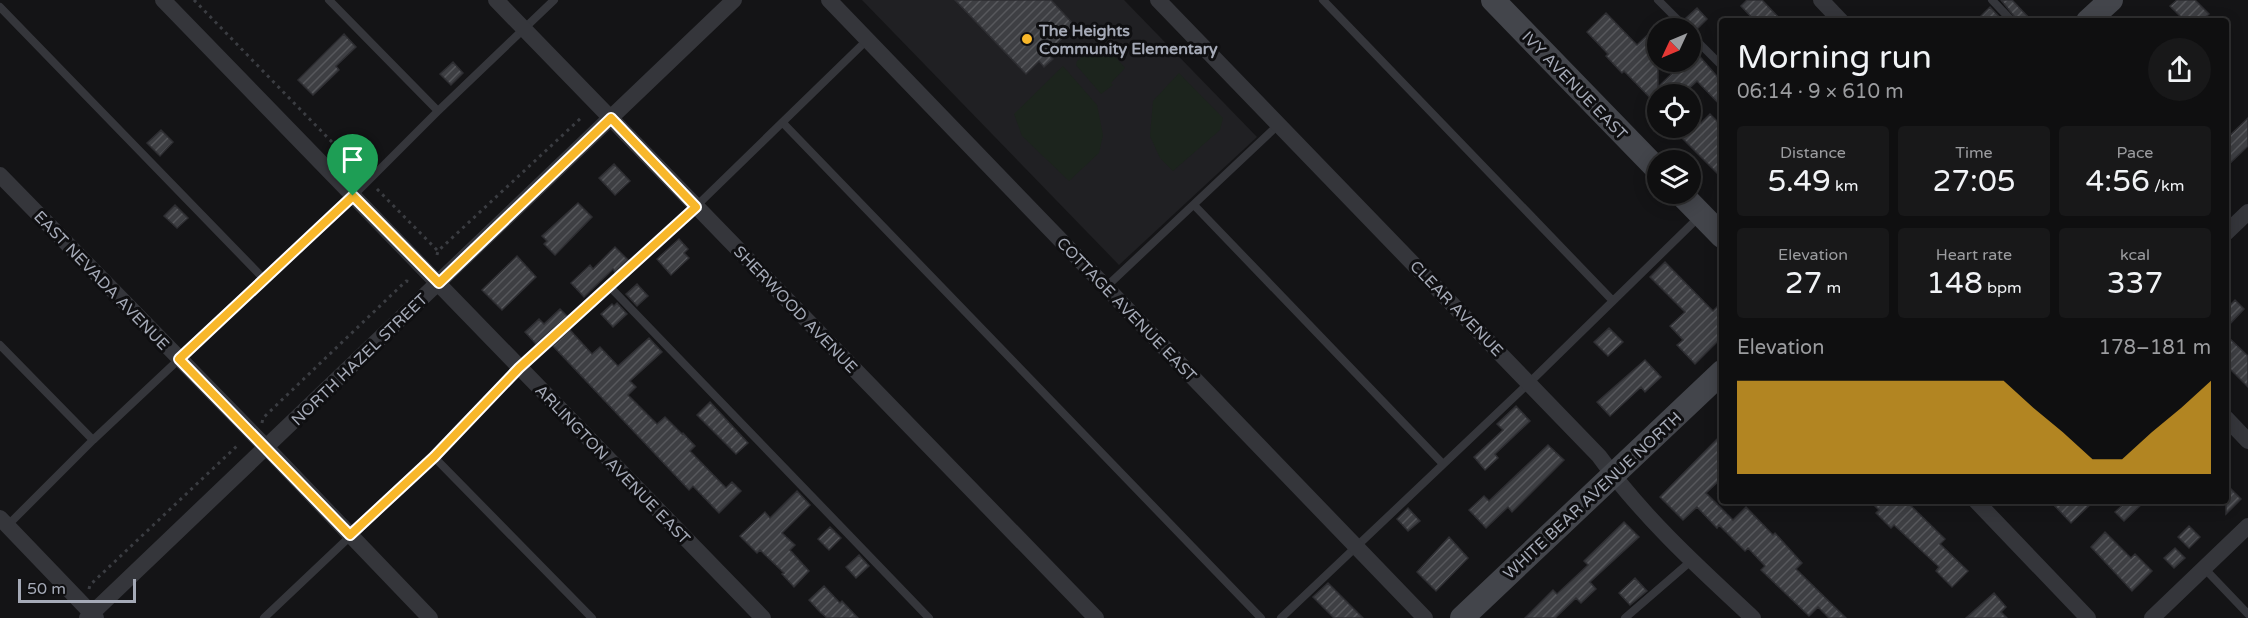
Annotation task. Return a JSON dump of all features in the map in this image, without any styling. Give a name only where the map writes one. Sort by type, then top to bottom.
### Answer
[{"type":"main road","name":"IVY AVENUE EAST","points":[[1494,0],[1647,159]]},
{"type":"main road","points":[[2091,18],[2111,0]]},
{"type":"main road","points":[[1691,204],[1719,233]]},
{"type":"main road","name":"WHITE BEAR AVENUE NORTH","points":[[1462,618],[1613,475],[1717,381]]},
{"type":"street","name":"ARLINGTON AVENUE EAST","points":[[163,0],[763,618]]},
{"type":"street","name":"SHERWOOD AVENUE","points":[[496,0],[1096,618]]},
{"type":"street","name":"NORTH HAZEL STREET","points":[[92,617],[266,447],[734,0]]},
{"type":"street","name":"COTTAGE AVENUE EAST","points":[[829,0],[1425,618]]},
{"type":"street","name":"CLEAR AVENUE","points":[[1158,0],[1599,456],[1624,490],[1691,561],[1753,618]]},
{"type":"street","points":[[1821,0],[1838,18]]},
{"type":"street","name":"EAST NEVADA AVENUE","points":[[0,174],[430,618]]},
{"type":"street","points":[[2229,230],[2248,212]]},
{"type":"street","points":[[2229,421],[2248,441]]},
{"type":"street","points":[[1979,504],[2088,618]]},
{"type":"street","points":[[4,521],[92,617]]},
{"type":"street","points":[[2152,618],[2248,526]]},
{"type":"lane","points":[[329,0],[438,111]]},
{"type":"lane","points":[[4,521],[353,196],[554,0]]},
{"type":"lane","points":[[1323,0],[1613,301]]},
{"type":"lane","points":[[1658,0],[1676,18]]},
{"type":"lane","points":[[1992,0],[2009,18]]},
{"type":"lane","points":[[0,7],[264,279]]},
{"type":"lane","points":[[264,618],[434,457],[519,368],[696,207],[867,40]]},
{"type":"lane","points":[[1701,45],[1719,63]]},
{"type":"lane","points":[[783,123],[1262,618]]},
{"type":"lane","points":[[1107,287],[1278,125]]},
{"type":"lane","points":[[1194,205],[1443,464]]},
{"type":"lane","points":[[1281,618],[1529,383],[1701,215]]},
{"type":"lane","points":[[610,287],[929,618]]},
{"type":"lane","points":[[0,345],[93,440]]},
{"type":"lane","points":[[434,457],[592,618]]},
{"type":"lane","points":[[1625,618],[1691,561]]},
{"type":"lane","points":[[2204,568],[2248,614]]},
{"type":"path","points":[[194,0],[437,253],[581,118]]},
{"type":"path","points":[[262,424],[263,418],[406,281],[411,282]]},
{"type":"path","points":[[89,589],[90,585],[239,444]]},
{"type":"shaded area","points":[[862,0],[1124,0],[1257,137],[1119,265]]},
{"type":"shaded area","points":[[1101,40],[1125,68],[1111,83],[1113,85],[1101,94],[1076,65],[1077,61]]},
{"type":"shaded area","points":[[1063,66],[1097,105],[1103,135],[1099,153],[1069,181],[1022,136],[1014,114]]},
{"type":"shaded area","points":[[1179,73],[1223,118],[1220,130],[1173,171],[1160,158],[1150,136],[1153,101]]},
{"type":"building","name":"The Heights Community Elementary","points":[[955,0],[1051,0],[1075,26],[1047,53],[1053,59],[1044,67],[1039,61],[1026,74]]},
{"type":"building","points":[[1747,0],[1762,0],[1779,18],[1752,18],[1741,6]]},
{"type":"building","points":[[2001,0],[2012,0],[2029,18],[2016,18]]},
{"type":"building","points":[[2177,0],[2195,0],[2209,14],[2204,18],[2182,18],[2170,6]]},
{"type":"building","points":[[1990,7],[2000,18],[1979,18]]},
{"type":"building","points":[[1697,8],[1707,19],[1701,25],[1701,18],[1686,18]]},
{"type":"building","points":[[1606,13],[1637,45],[1647,35],[1647,72],[1658,72],[1658,84],[1647,84],[1647,95],[1624,71],[1622,73],[1606,56],[1608,54],[1587,32]]},
{"type":"building","points":[[344,34],[356,47],[336,66],[339,70],[313,95],[298,80]]},
{"type":"building","points":[[1701,58],[1719,79],[1719,104],[1697,81],[1694,84],[1661,84],[1674,72],[1701,72]]},
{"type":"building","points":[[453,62],[463,73],[451,85],[440,74]]},
{"type":"building","points":[[1710,114],[1719,123],[1719,175],[1701,157],[1701,150],[1694,150],[1682,138],[1701,138],[1701,123]]},
{"type":"building","points":[[2248,118],[2248,146],[2229,164],[2229,136]]},
{"type":"building","points":[[161,130],[173,142],[160,156],[147,143]]},
{"type":"building","points":[[614,164],[630,181],[615,195],[599,178]]},
{"type":"building","points":[[578,203],[592,217],[555,255],[544,244],[547,241],[542,236]]},
{"type":"building","points":[[175,205],[188,218],[177,228],[164,216]]},
{"type":"building","points":[[679,239],[688,249],[684,253],[689,258],[671,275],[657,259]]},
{"type":"building","points":[[615,247],[628,260],[615,272],[613,269],[584,297],[571,283],[590,265],[593,269]]},
{"type":"building","points":[[517,256],[536,277],[502,310],[482,290]]},
{"type":"building","points":[[1665,262],[1713,311],[1719,305],[1719,340],[1695,364],[1677,345],[1683,340],[1670,326],[1685,312],[1650,277]]},
{"type":"building","points":[[637,284],[648,296],[637,306],[626,294]]},
{"type":"building","points":[[2235,300],[2244,309],[2229,325],[2229,306]]},
{"type":"building","points":[[617,303],[627,314],[613,327],[601,314],[612,304],[614,306]]},
{"type":"building","points":[[560,309],[567,316],[536,344],[525,332],[539,319],[544,324]]},
{"type":"building","points":[[1609,328],[1623,342],[1608,356],[1594,342]]},
{"type":"building","points":[[570,330],[592,354],[600,347],[618,366],[649,338],[662,352],[630,381],[636,387],[628,395],[657,424],[665,417],[683,433],[695,446],[690,451],[726,488],[732,482],[741,491],[719,513],[693,486],[689,490],[553,346]]},
{"type":"building","points":[[2229,338],[2248,356],[2248,387],[2229,368]]},
{"type":"building","points":[[1645,360],[1661,377],[1645,392],[1641,387],[1610,416],[1597,402]]},
{"type":"building","points":[[710,402],[748,443],[736,454],[697,415]]},
{"type":"building","points":[[1516,406],[1530,421],[1495,454],[1498,458],[1485,470],[1474,457],[1503,430],[1497,424]]},
{"type":"building","points":[[1719,437],[1719,481],[1706,493],[1733,520],[1746,507],[1773,535],[1775,533],[1802,563],[1796,569],[1846,618],[1829,618],[1818,607],[1809,616],[1761,570],[1765,566],[1748,548],[1745,551],[1719,525],[1717,528],[1697,507],[1683,520],[1660,497]]},
{"type":"building","points":[[1548,445],[1564,460],[1512,512],[1508,507],[1486,528],[1469,510],[1484,496],[1489,501]]},
{"type":"building","points":[[2229,487],[2241,499],[2226,514],[2226,504],[2229,504]]},
{"type":"building","points":[[797,491],[810,505],[782,533],[795,545],[790,550],[809,571],[794,587],[782,574],[784,573],[760,550],[757,553],[740,536],[765,512],[770,518]]},
{"type":"building","points":[[1873,504],[1909,504],[1945,539],[1940,544],[1968,571],[1952,587],[1936,571],[1939,567],[1894,525],[1891,528],[1876,513],[1879,510]]},
{"type":"building","points":[[2053,504],[2091,504],[2071,523]]},
{"type":"building","points":[[2124,504],[2142,504],[2124,521],[2115,512]]},
{"type":"building","points":[[1408,508],[1420,521],[1408,531],[1397,519]]},
{"type":"building","points":[[1624,522],[1639,537],[1590,582],[1596,589],[1581,603],[1576,598],[1555,618],[1525,618],[1553,590],[1557,594],[1588,565],[1584,561]]},
{"type":"building","points":[[2189,526],[2200,537],[2189,548],[2178,537]]},
{"type":"building","points":[[830,527],[841,538],[829,550],[818,539]]},
{"type":"building","points":[[2105,532],[2131,558],[2135,554],[2152,571],[2132,591],[2091,547]]},
{"type":"building","points":[[1449,537],[1468,558],[1436,591],[1417,572]]},
{"type":"building","points":[[2175,548],[2185,558],[2174,568],[2164,558]]},
{"type":"building","points":[[859,555],[869,566],[856,578],[846,567]]},
{"type":"building","points":[[1635,578],[1647,591],[1630,605],[1619,593]]},
{"type":"building","points":[[1328,583],[1363,618],[1334,618],[1313,597]]},
{"type":"building","points":[[824,586],[858,618],[827,618],[820,612],[809,600]]},
{"type":"building","points":[[1994,593],[2006,607],[2001,612],[2007,618],[1966,618]]},
{"type":"place","name":"The Heights Community Elementary","points":[[1027,39]]},
{"type":"route","points":[[611,118],[696,207],[519,368],[434,457],[350,535],[179,359],[353,196],[439,283],[611,118]]}]
